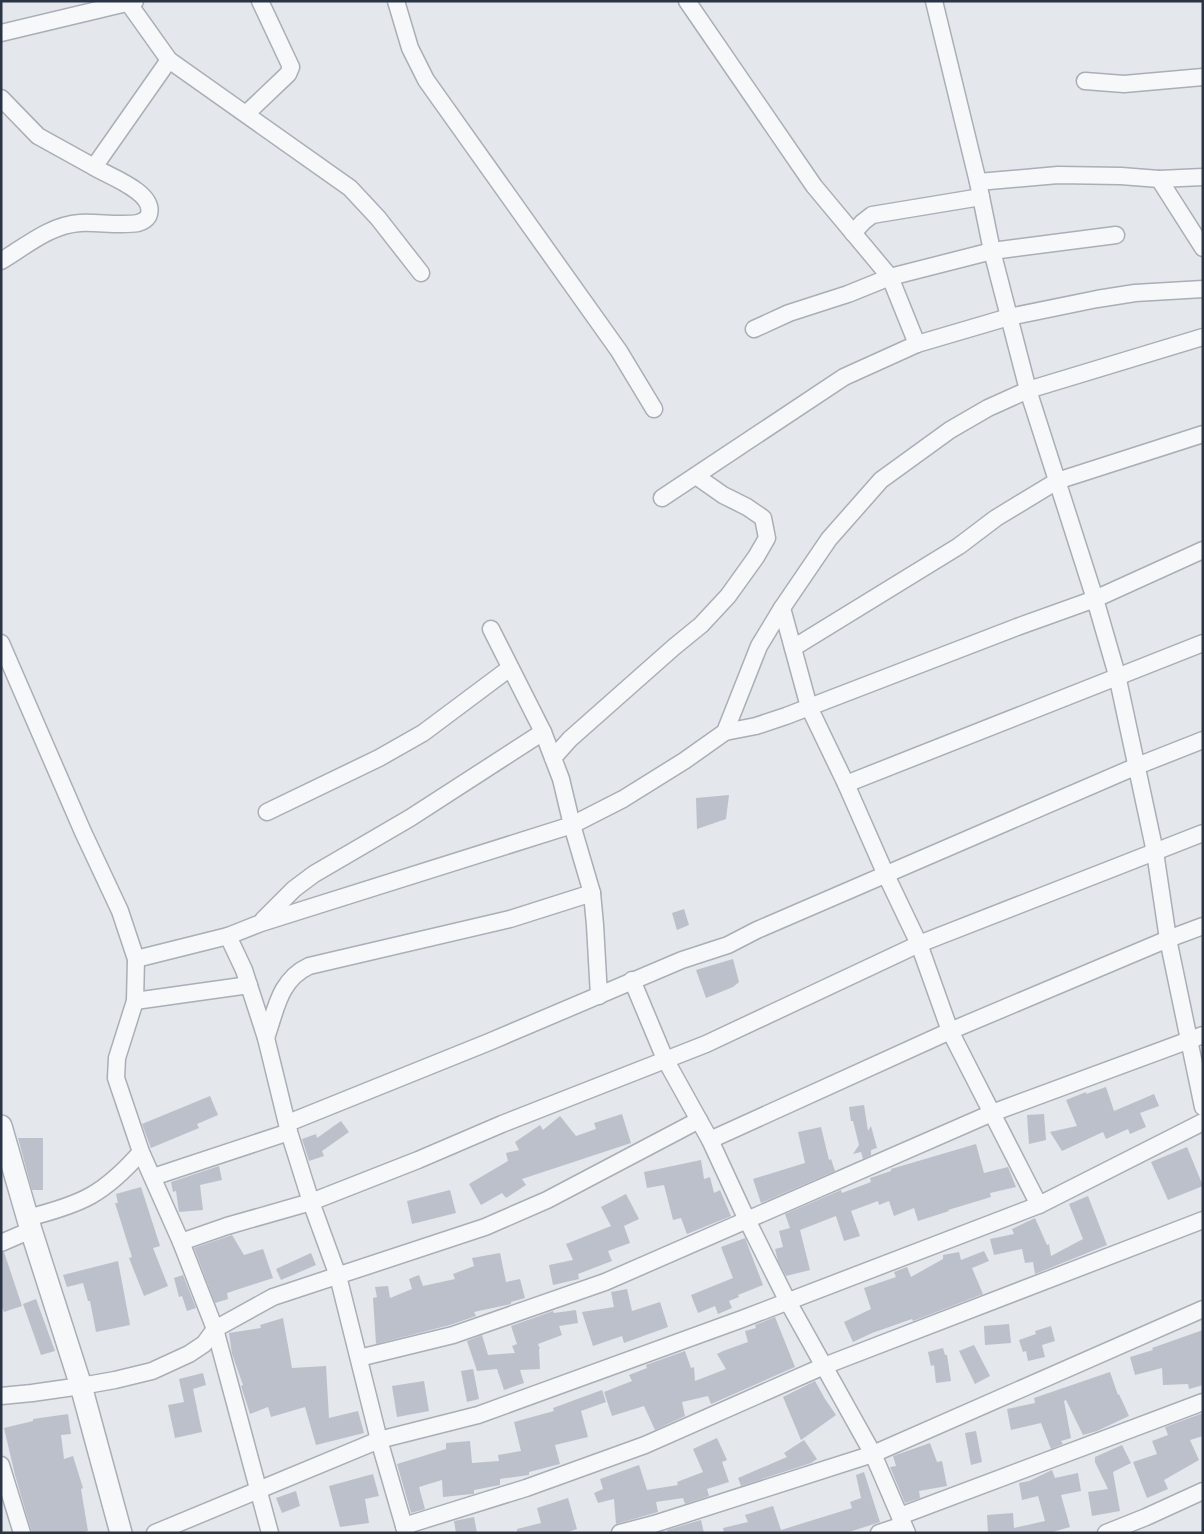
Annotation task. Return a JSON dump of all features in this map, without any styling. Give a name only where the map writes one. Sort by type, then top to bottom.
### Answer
[{"type":"street","points":[[246,114],[288,74],[291,67],[260,1]]},
{"type":"street","points":[[396,1],[410,48],[426,80],[619,351],[654,409]]},
{"type":"street","points":[[687,1],[814,186],[890,277],[917,344]]},
{"type":"street","points":[[934,1],[980,189],[992,251],[1028,390],[1095,599],[1117,675],[1155,852],[1168,938],[1196,1038],[1203,1107]]},
{"type":"street","points":[[1,33],[91,6],[130,2],[169,60],[350,188],[378,218],[421,273]]},
{"type":"street","points":[[94,167],[169,60]]},
{"type":"street","points":[[1085,82],[1124,84],[1203,77]]},
{"type":"street","points":[[1,98],[38,136],[122,181],[147,200],[149,205],[149,214],[146,219],[137,223],[92,222],[62,226],[50,230],[1,262]]},
{"type":"street","points":[[853,233],[872,214],[980,189],[1058,175],[1122,176],[1158,179],[1203,177]]},
{"type":"street","points":[[1158,179],[1203,248]]},
{"type":"street","points":[[754,329],[789,313],[848,294],[890,277],[992,251],[1116,235]]},
{"type":"street","points":[[662,498],[844,377],[917,344],[1009,317],[1097,299],[1135,293],[1203,289]]},
{"type":"street","points":[[725,732],[760,646],[782,608],[829,539],[882,480],[950,430],[988,408],[1028,390],[1203,337]]},
{"type":"street","points":[[794,648],[959,546],[996,518],[1057,481],[1203,434]]},
{"type":"street","points":[[553,758],[570,740],[701,625],[728,596],[767,538],[763,518],[747,507],[723,495],[696,476]]},
{"type":"street","points":[[136,960],[228,936],[258,924],[572,825],[623,799],[684,761],[725,732],[756,726],[809,707],[1095,599],[1203,550]]},
{"type":"street","points":[[782,608],[809,707],[919,944],[950,1031],[1040,1205]]},
{"type":"street","points":[[491,629],[543,732],[561,779],[592,893],[599,996]]},
{"type":"street","points":[[846,784],[1203,642]]},
{"type":"street","points":[[1,643],[83,832],[120,911],[136,960],[134,1001],[117,1058],[116,1078],[141,1152],[181,1242],[215,1329],[270,1533]]},
{"type":"street","points":[[267,812],[379,758],[416,737],[510,668]]},
{"type":"street","points":[[258,924],[294,889],[314,874],[410,818],[543,732]]},
{"type":"street","points":[[153,1177],[288,1128],[599,996],[632,980],[682,960],[728,945],[757,930],[1137,766],[1203,740]]},
{"type":"street","points":[[181,1242],[227,1226],[311,1202],[706,1044],[919,944],[1203,834]]},
{"type":"street","points":[[266,1038],[282,992],[297,972],[309,966],[510,919],[592,893]]},
{"type":"street","points":[[710,1140],[950,1031],[1168,938],[1203,926]]},
{"type":"street","points":[[228,936],[244,970],[266,1038],[288,1128],[311,1202],[338,1276],[379,1440],[405,1529],[645,1445],[824,1366],[1203,1220]]},
{"type":"street","points":[[632,980],[665,1059],[710,1140],[746,1220],[787,1300],[873,1454],[903,1524]]},
{"type":"street","points":[[134,1001],[249,986]]},
{"type":"street","points":[[358,1358],[453,1335],[605,1282],[992,1113],[1196,1038]]},
{"type":"street","points":[[1,1396],[115,1380],[172,1364],[204,1344],[215,1329],[273,1296],[485,1227],[547,1200],[699,1120]]},
{"type":"street","points":[[155,1533],[379,1440],[478,1415],[742,1319],[787,1300],[1040,1205],[1203,1122]]},
{"type":"street","points":[[1,1126],[29,1224],[81,1386],[121,1533]]},
{"type":"street","points":[[1,1243],[29,1224],[86,1200],[104,1189],[141,1152]]},
{"type":"street","points":[[620,1533],[700,1510],[873,1454],[1203,1309]]},
{"type":"street","points":[[880,1533],[1203,1402]]},
{"type":"street","points":[[1,1465],[22,1533]]},
{"type":"street","points":[[1106,1533],[1203,1491]]},
{"type":"building","points":[[729,795],[726,819],[697,829],[696,798]]},
{"type":"building","points":[[684,909],[689,925],[677,930],[672,913]]},
{"type":"building","points":[[733,959],[739,982],[733,987],[706,998],[696,970]]},
{"type":"building","points":[[1106,1087],[1114,1111],[1154,1094],[1159,1106],[1140,1113],[1146,1127],[1130,1134],[1128,1129],[1106,1139],[1103,1132],[1062,1151],[1050,1132],[1077,1126],[1066,1100]]},
{"type":"building","points":[[210,1096],[218,1115],[197,1124],[199,1128],[151,1148],[142,1124]]},
{"type":"building","points":[[864,1105],[868,1131],[871,1126],[877,1148],[871,1150],[871,1155],[863,1159],[861,1152],[853,1154],[859,1145],[853,1121],[851,1121],[849,1107]]},
{"type":"building","points":[[622,1114],[631,1143],[522,1179],[526,1185],[506,1198],[502,1193],[481,1205],[469,1184],[508,1161],[506,1153],[519,1150],[515,1142],[540,1125],[543,1130],[560,1116],[576,1136],[596,1129],[594,1123]]},
{"type":"building","points":[[1044,1114],[1046,1140],[1029,1144],[1027,1115]]},
{"type":"building","points":[[341,1121],[349,1132],[322,1151],[324,1156],[309,1161],[302,1139],[316,1134],[317,1138]]},
{"type":"building","points":[[821,1127],[829,1160],[831,1159],[835,1171],[761,1203],[753,1179],[805,1163],[798,1132]]},
{"type":"building","points":[[18,1138],[43,1138],[43,1190],[32,1190]]},
{"type":"building","points":[[976,1144],[984,1173],[1008,1167],[1016,1187],[990,1193],[991,1197],[918,1221],[914,1208],[894,1216],[889,1201],[879,1205],[878,1201],[851,1211],[860,1236],[844,1241],[836,1216],[800,1230],[810,1270],[786,1276],[778,1261],[775,1249],[783,1247],[779,1231],[790,1228],[785,1214],[841,1190],[842,1193],[871,1182],[870,1178],[891,1171],[891,1169]]},
{"type":"building","points":[[1187,1147],[1203,1186],[1168,1200],[1151,1162]]},
{"type":"building","points":[[701,1160],[704,1179],[710,1177],[714,1193],[720,1190],[731,1216],[687,1234],[681,1218],[673,1220],[664,1185],[647,1188],[644,1172]]},
{"type":"building","points":[[219,1166],[222,1180],[200,1185],[203,1210],[179,1212],[176,1191],[173,1192],[171,1182]]},
{"type":"building","points":[[141,1187],[160,1246],[153,1248],[168,1286],[144,1296],[129,1258],[132,1257],[115,1203],[118,1203],[116,1194]]},
{"type":"building","points":[[450,1190],[456,1213],[412,1224],[407,1201]]},
{"type":"building","points":[[626,1194],[639,1219],[624,1226],[630,1243],[608,1251],[612,1261],[578,1274],[579,1279],[553,1285],[549,1265],[573,1260],[566,1244],[611,1226],[601,1207]]},
{"type":"building","points":[[1088,1196],[1107,1245],[1035,1274],[1033,1262],[1025,1263],[1022,1249],[994,1255],[990,1239],[1014,1234],[1012,1229],[1035,1218],[1047,1245],[1049,1244],[1051,1256],[1083,1239],[1069,1204]]},
{"type":"building","points":[[232,1235],[244,1255],[263,1249],[273,1278],[227,1293],[228,1299],[215,1303],[194,1248]]},
{"type":"building","points":[[745,1238],[763,1285],[738,1295],[739,1297],[729,1301],[732,1308],[718,1314],[715,1306],[698,1313],[691,1295],[733,1278],[721,1247]]},
{"type":"building","points":[[984,1251],[989,1261],[972,1268],[983,1294],[913,1321],[912,1319],[872,1333],[853,1342],[844,1322],[871,1309],[864,1288],[896,1277],[894,1272],[907,1267],[911,1277],[943,1259],[943,1255],[959,1252],[961,1260]]},
{"type":"building","points":[[4,1252],[22,1306],[4,1312],[1,1304],[1,1253]]},
{"type":"building","points":[[311,1253],[316,1265],[281,1280],[276,1269]]},
{"type":"building","points":[[500,1253],[506,1282],[520,1279],[525,1298],[511,1302],[511,1304],[474,1312],[476,1316],[450,1325],[376,1344],[373,1298],[377,1297],[375,1287],[388,1286],[390,1298],[412,1289],[409,1279],[419,1275],[423,1286],[455,1279],[453,1274],[474,1266],[472,1258]]},
{"type":"building","points":[[118,1261],[130,1325],[96,1332],[90,1301],[88,1301],[83,1283],[67,1287],[63,1275]]},
{"type":"building","points":[[183,1275],[196,1308],[187,1311],[182,1296],[179,1297],[174,1278]]},
{"type":"building","points":[[627,1289],[632,1311],[660,1302],[668,1327],[624,1343],[622,1336],[593,1346],[582,1312],[614,1307],[611,1292]]},
{"type":"building","points":[[36,1299],[55,1351],[41,1355],[23,1304]]},
{"type":"building","points":[[576,1310],[578,1323],[559,1326],[562,1335],[538,1344],[540,1349],[540,1369],[520,1370],[524,1383],[504,1390],[497,1369],[477,1371],[467,1341],[482,1335],[488,1355],[515,1353],[512,1346],[517,1344],[511,1326],[553,1311],[554,1313]]},
{"type":"building","points":[[775,1317],[795,1367],[711,1404],[708,1396],[682,1402],[685,1416],[655,1430],[644,1406],[612,1416],[604,1392],[632,1381],[629,1375],[647,1368],[646,1365],[685,1351],[691,1368],[694,1367],[695,1381],[726,1369],[717,1354],[748,1342],[745,1331],[756,1328],[755,1325]]},
{"type":"building","points":[[283,1318],[292,1368],[326,1366],[329,1418],[358,1411],[364,1433],[316,1445],[305,1407],[271,1417],[268,1407],[250,1414],[241,1386],[243,1385],[232,1354],[229,1333],[261,1328],[260,1325]]},
{"type":"building","points":[[1009,1324],[1011,1343],[985,1345],[984,1326]]},
{"type":"building","points":[[1051,1326],[1055,1341],[1042,1345],[1045,1357],[1028,1361],[1026,1351],[1023,1352],[1019,1340],[1036,1334],[1035,1331]]},
{"type":"building","points":[[1203,1330],[1203,1385],[1189,1389],[1188,1384],[1163,1385],[1162,1368],[1135,1375],[1130,1357]]},
{"type":"building","points":[[974,1345],[990,1376],[975,1384],[959,1351]]},
{"type":"building","points":[[943,1348],[945,1355],[947,1355],[951,1381],[936,1383],[934,1365],[931,1366],[928,1352]]},
{"type":"building","points":[[473,1369],[479,1399],[467,1402],[461,1371]]},
{"type":"building","points":[[1110,1372],[1118,1395],[1129,1416],[1097,1431],[1083,1435],[1066,1400],[1064,1401],[1071,1438],[1061,1441],[1063,1444],[1051,1449],[1041,1423],[1011,1430],[1007,1409],[1035,1403],[1034,1398]]},
{"type":"building","points":[[203,1373],[206,1385],[193,1389],[202,1432],[175,1438],[168,1405],[184,1402],[179,1379]]},
{"type":"building","points":[[424,1381],[429,1411],[397,1417],[392,1386]]},
{"type":"building","points":[[815,1381],[836,1415],[801,1440],[783,1397]]},
{"type":"building","points":[[602,1390],[606,1402],[581,1411],[588,1437],[555,1445],[560,1464],[529,1472],[529,1475],[500,1479],[500,1485],[474,1490],[474,1494],[443,1497],[442,1480],[419,1487],[425,1509],[411,1513],[397,1464],[446,1449],[446,1443],[470,1441],[472,1463],[499,1461],[498,1455],[521,1451],[514,1422],[554,1411],[553,1408]]},
{"type":"building","points":[[1203,1413],[1203,1436],[1190,1440],[1199,1460],[1164,1480],[1168,1489],[1147,1498],[1133,1462],[1157,1454],[1152,1441],[1168,1435],[1165,1427]]},
{"type":"building","points":[[68,1414],[71,1434],[61,1435],[64,1459],[73,1456],[83,1488],[81,1489],[88,1531],[80,1533],[32,1533],[4,1428],[33,1421],[33,1419]]},
{"type":"building","points":[[976,1431],[982,1462],[971,1465],[965,1433]]},
{"type":"building","points":[[717,1438],[727,1460],[722,1462],[729,1482],[707,1489],[709,1496],[685,1504],[683,1498],[656,1502],[658,1512],[616,1524],[614,1499],[598,1503],[594,1493],[603,1489],[600,1479],[639,1465],[647,1490],[678,1485],[677,1482],[703,1472],[693,1449]]},
{"type":"building","points":[[804,1440],[817,1459],[811,1463],[741,1486],[738,1478],[787,1457],[784,1453]]},
{"type":"building","points":[[930,1443],[937,1462],[942,1461],[947,1486],[919,1491],[920,1498],[905,1503],[890,1467],[896,1466],[893,1456]]},
{"type":"building","points":[[1122,1445],[1131,1463],[1113,1472],[1120,1511],[1092,1516],[1088,1492],[1108,1489],[1095,1462],[1095,1457]]},
{"type":"building","points":[[1052,1470],[1055,1478],[1078,1473],[1081,1491],[1061,1495],[1070,1527],[1049,1533],[988,1533],[987,1515],[1013,1513],[1014,1528],[1045,1521],[1038,1496],[1022,1500],[1019,1483],[1029,1481]]},
{"type":"building","points":[[864,1472],[880,1522],[846,1533],[724,1533],[723,1528],[748,1522],[745,1515],[773,1506],[781,1530],[852,1508],[850,1502],[861,1498],[856,1475]]},
{"type":"building","points":[[373,1474],[379,1496],[365,1499],[369,1523],[340,1527],[329,1486]]},
{"type":"building","points":[[296,1491],[300,1506],[282,1513],[276,1498]]},
{"type":"building","points":[[568,1498],[577,1529],[565,1533],[517,1533],[517,1529],[541,1523],[537,1508]]},
{"type":"building","points":[[474,1517],[477,1533],[456,1533],[454,1521]]},
{"type":"building","points":[[701,1520],[704,1533],[668,1533],[667,1530]]}]
